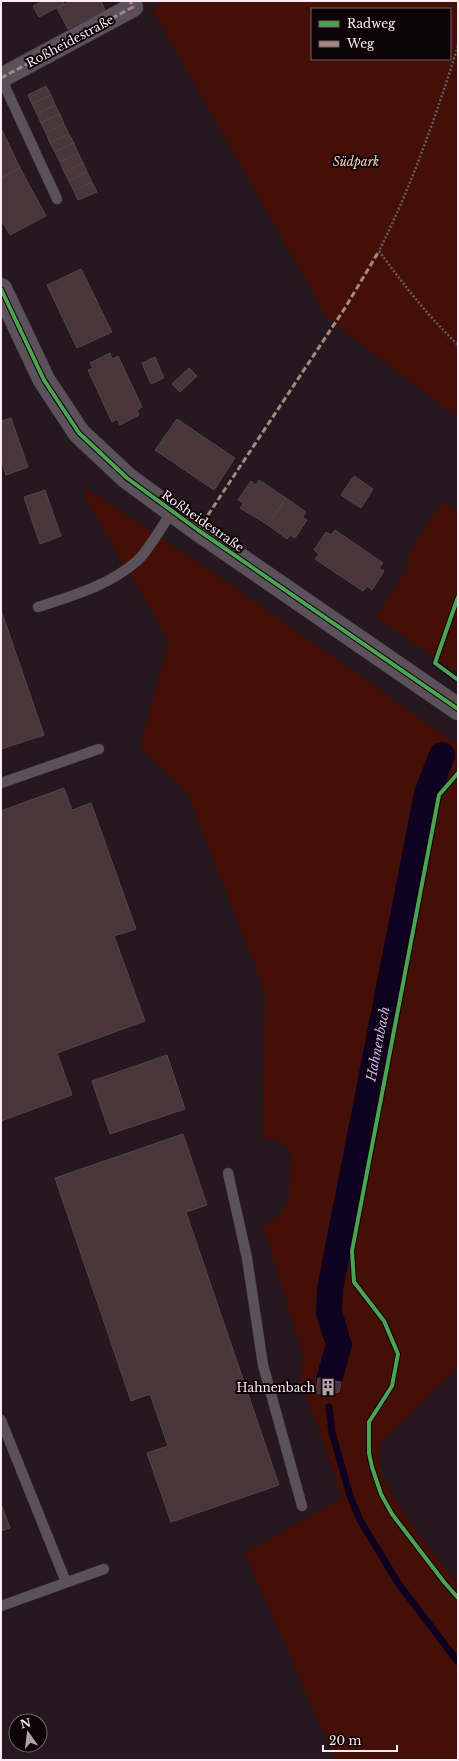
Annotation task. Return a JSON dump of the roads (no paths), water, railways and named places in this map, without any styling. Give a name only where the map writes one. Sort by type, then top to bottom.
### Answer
[{"type":"street","name":"Roßheidestraße","points":[[1,78],[133,7],[130,1]]},
{"type":"street","name":"Roßheidestraße","points":[[1,289],[44,380],[79,433],[127,478],[172,511],[458,709]]},
{"type":"lane","points":[[1,78],[58,199]]},
{"type":"lane","points":[[38,607],[62,600],[116,578],[138,560],[172,511]]},
{"type":"lane","points":[[1,783],[99,749]]},
{"type":"lane","points":[[228,1173],[247,1258],[263,1365],[302,1506]]},
{"type":"lane","points":[[1,1420],[66,1582]]},
{"type":"lane","points":[[1,1606],[104,1568]]},
{"type":"waterway","name":"Hahnenbach","points":[[336,1335],[329,1313],[330,1289],[427,794],[442,755]]},
{"type":"waterway","name":"Hahnenbach","points":[[329,1380],[339,1345]]},
{"type":"waterway","name":"Hahnenbach","points":[[329,1407],[332,1432],[350,1496],[360,1520],[398,1583],[458,1662]]},
{"type":"place","name":"Hahnenbach","points":[[328,1387]]},
{"type":"park label","name":"Südpark","points":[[356,161]]}]
